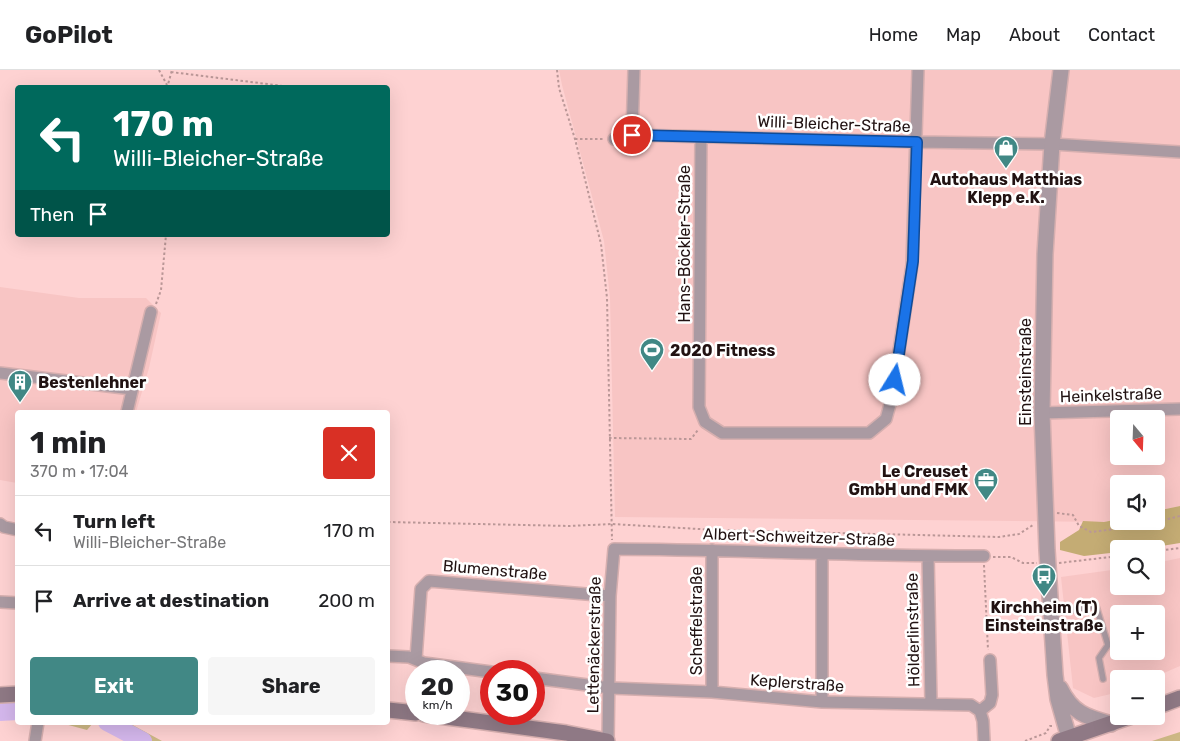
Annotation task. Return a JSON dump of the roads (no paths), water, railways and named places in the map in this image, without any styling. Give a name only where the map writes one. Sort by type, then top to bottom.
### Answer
[{"type":"main road","points":[[0,695],[15,694]]},
{"type":"main road","points":[[1165,704],[1180,698]]},
{"type":"main road","points":[[390,710],[405,712]]},
{"type":"main road","points":[[470,721],[566,737],[608,741]]},
{"type":"main road","points":[[1064,739],[1110,724]]},
{"type":"street","points":[[632,135],[634,70]]},
{"type":"street","points":[[917,142],[918,70]]},
{"type":"street","name":"Einsteinstraße","points":[[1061,70],[1052,144],[1044,254],[1042,413],[1045,521],[1055,674],[1064,739]]},
{"type":"street","name":"Willi-Bleicher-Straße","points":[[614,139],[632,135],[1052,144]]},
{"type":"street","name":"Hans-Böckler-Straße","points":[[701,137],[699,407],[705,422],[722,433],[869,433],[886,419],[892,397],[913,261],[917,142]]},
{"type":"street","points":[[1052,144],[1180,152]]},
{"type":"street","points":[[127,410],[151,312]]},
{"type":"street","points":[[0,373],[132,389]]},
{"type":"street","name":"Heinkelstraße","points":[[1042,413],[1180,409]]},
{"type":"street","points":[[0,524],[15,529]]},
{"type":"street","name":"Albert-Schweitzer-Straße","points":[[614,549],[712,550],[822,555],[984,556]]},
{"type":"street","name":"Lettenäckerstraße","points":[[608,741],[610,596],[614,549]]},
{"type":"street","name":"Scheffelstraße","points":[[712,550],[712,692]]},
{"type":"street","points":[[822,555],[822,702]]},
{"type":"street","name":"Hölderlinstraße","points":[[928,556],[931,703]]},
{"type":"street","name":"Blumenstraße","points":[[416,659],[421,589],[428,580],[610,596]]},
{"type":"street","points":[[0,602],[15,603]]},
{"type":"street","points":[[390,656],[409,657],[424,663],[480,671]]},
{"type":"street","points":[[984,741],[984,721],[980,711],[990,703],[992,695],[990,660]]},
{"type":"street","name":"Einsteinstraße","points":[[1055,674],[1066,702],[1089,718],[1110,724]]},
{"type":"street","name":"Keplerstraße","points":[[545,679],[610,688],[712,692],[822,702],[971,705],[980,711]]},
{"type":"street","points":[[36,738],[38,725]]},
{"type":"lane","points":[[1051,614],[1096,606],[1108,645],[1099,658],[1103,678]]},
{"type":"waterway","points":[[0,712],[15,711]]},
{"type":"waterway","points":[[113,725],[143,741]]},
{"type":"place","name":"Autohaus Matthias Klepp e.K.","points":[[1006,169]]},
{"type":"place","name":"2020 Fitness","points":[[652,371]]},
{"type":"place","name":"Bestenlehner","points":[[20,403]]},
{"type":"place","name":"Le Creuset GmbH und FMK","points":[[986,501]]},
{"type":"place","name":"Kirchheim (T) Einsteinstraße","points":[[1044,597]]}]
